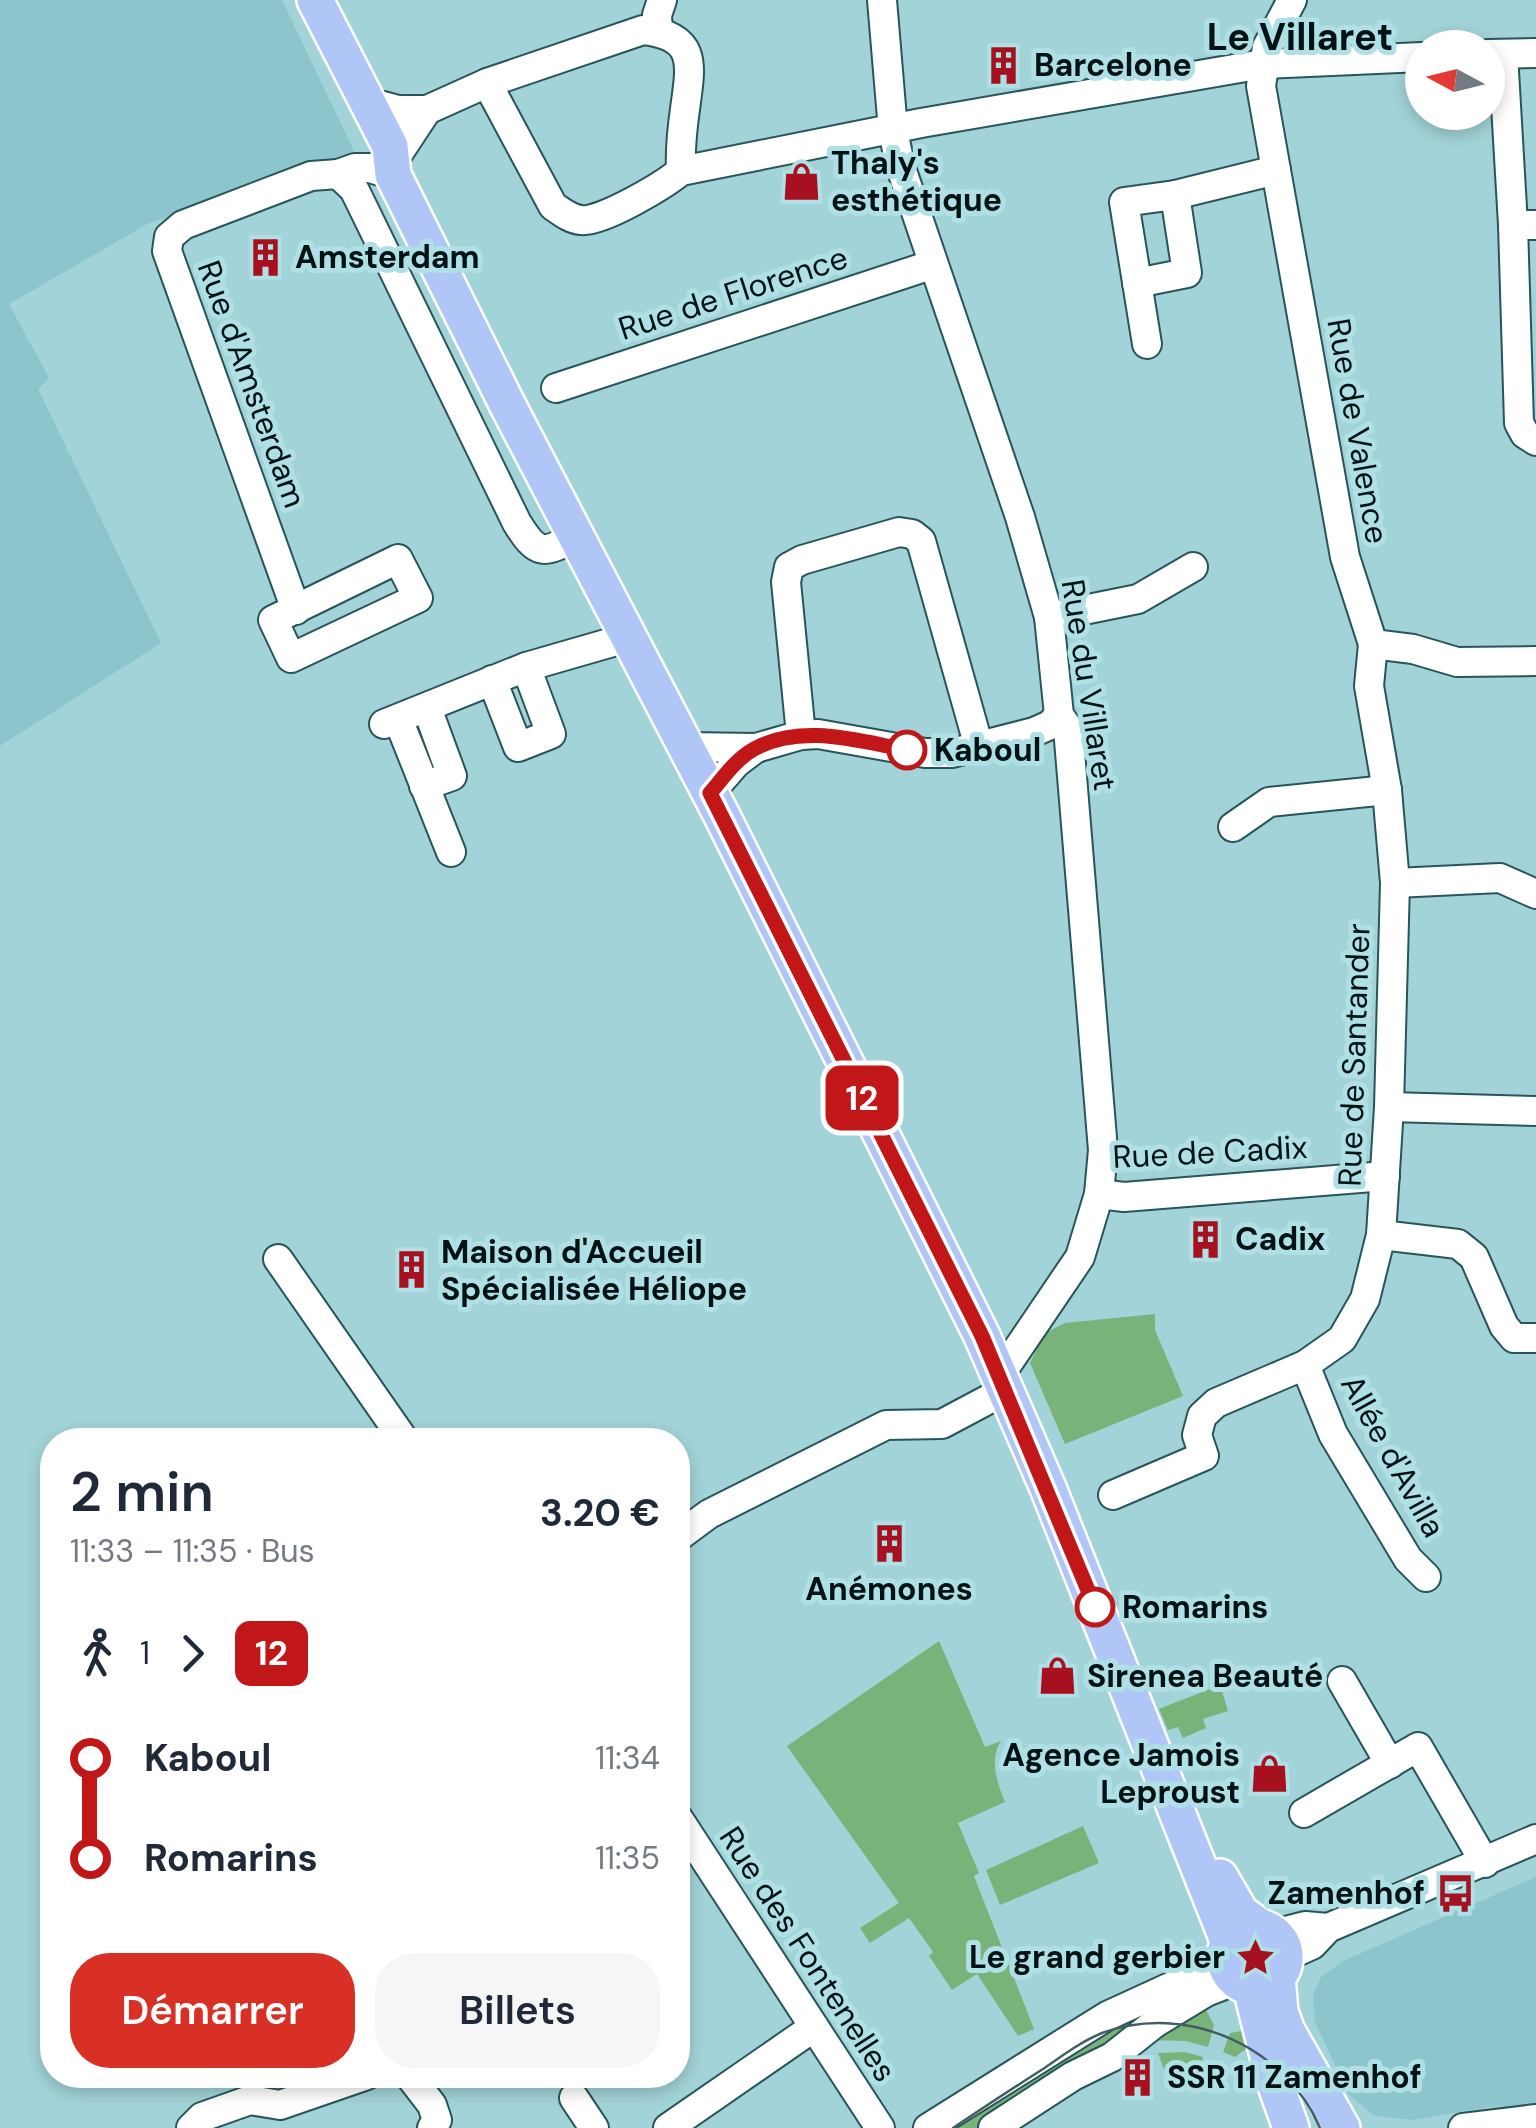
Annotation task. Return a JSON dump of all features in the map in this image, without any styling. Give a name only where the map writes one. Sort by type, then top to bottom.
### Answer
[{"type":"main road","points":[[291,0],[374,160],[393,169]]},
{"type":"main road","points":[[314,0],[390,146],[393,169],[576,536],[710,793],[1003,1383],[1142,1725],[1287,2031],[1342,2128]]},
{"type":"main road","points":[[1255,1958],[1274,2080],[1291,2128]]},
{"type":"street","points":[[658,32],[657,15],[662,0]]},
{"type":"street","name":"Rue du Villaret","points":[[882,0],[893,130],[900,165],[1050,617],[1059,715],[1068,728],[1102,1130],[1099,1194],[1080,1257],[1003,1383]]},
{"type":"street","points":[[1263,64],[1292,0]]},
{"type":"street","points":[[368,102],[398,110],[427,110],[487,84],[643,30],[658,32],[675,38],[687,52],[691,69],[680,172]]},
{"type":"street","points":[[1505,54],[1536,53]]},
{"type":"street","points":[[487,84],[553,206],[568,217],[586,222],[660,189],[680,172],[1263,64],[1405,58]]},
{"type":"street","name":"Rue de Valence","points":[[1263,64],[1261,86],[1345,557],[1373,644]]},
{"type":"street","points":[[393,169],[427,110]]},
{"type":"street","points":[[1505,113],[1524,225],[1520,422],[1525,434],[1536,441]]},
{"type":"street","name":"Rue d'Amsterdam","points":[[296,610],[167,251],[169,237],[183,225],[310,176],[355,168],[393,169]]},
{"type":"street","points":[[1147,344],[1124,202],[1175,196],[1276,170]]},
{"type":"street","points":[[338,174],[354,189],[517,523],[532,546],[541,550],[554,548],[576,536]]},
{"type":"street","points":[[1137,283],[1187,273],[1175,196]]},
{"type":"street","name":"Rue de Florence","points":[[556,388],[931,265]]},
{"type":"street","points":[[801,735],[786,582],[789,567],[899,532],[912,534],[921,541],[979,747]]},
{"type":"street","points":[[398,559],[418,598],[291,658],[274,620],[296,610],[398,559]]},
{"type":"street","points":[[1050,617],[1138,599],[1193,567]]},
{"type":"street","points":[[451,852],[424,786],[391,722],[526,667],[630,637]]},
{"type":"street","points":[[1373,644],[1413,649],[1458,662],[1536,662]]},
{"type":"street","name":"Rue de Santander","points":[[1113,1495],[1204,1456],[1197,1435],[1202,1416],[1216,1403],[1305,1366],[1342,1339],[1365,1298],[1382,1235],[1395,884],[1387,790],[1369,686],[1373,644]]},
{"type":"street","points":[[492,680],[518,747],[552,734],[526,667]]},
{"type":"street","points":[[424,786],[452,776],[427,708]]},
{"type":"street","points":[[686,747],[756,748],[818,734],[925,753],[952,753],[1034,732],[1050,725],[1059,715]]},
{"type":"street","points":[[710,793],[736,763],[756,748]]},
{"type":"street","points":[[1233,827],[1269,802],[1387,790]]},
{"type":"street","points":[[1395,884],[1500,878],[1536,894]]},
{"type":"street","points":[[1389,1108],[1536,1111]]},
{"type":"street","name":"Rue de Cadix","points":[[1099,1194],[1124,1197],[1385,1176]]},
{"type":"street","points":[[1382,1235],[1458,1244],[1467,1249],[1504,1326],[1514,1338],[1536,1338]]},
{"type":"street","points":[[278,1259],[396,1428]]},
{"type":"street","name":"Allée d'Avilla","points":[[1305,1366],[1333,1434],[1408,1559],[1426,1577]]},
{"type":"street","points":[[690,1529],[710,1514],[886,1425],[942,1424],[1003,1383]]},
{"type":"street","points":[[1342,1681],[1390,1764]]},
{"type":"street","points":[[1304,1814],[1418,1748],[1485,1863]]},
{"type":"street","name":"Rue des Fontenelles","points":[[690,1836],[880,2128]]},
{"type":"street","points":[[928,2128],[1107,2016],[1216,1966],[1312,1945],[1328,1928],[1536,1839]]},
{"type":"street","points":[[993,2128],[1057,2086],[1112,2058],[1155,2023],[1255,1958]]},
{"type":"street","points":[[668,2128],[814,2026]]},
{"type":"street","points":[[191,2128],[202,2117],[250,2100],[280,2105],[329,2088]]},
{"type":"street","points":[[419,2088],[432,2105],[437,2120],[432,2128]]},
{"type":"street","points":[[574,2098],[594,2128]]},
{"type":"street","points":[[1464,2128],[1536,2119]]},
{"type":"shaded area","points":[[0,0],[282,0],[354,151],[330,166],[149,223],[9,304],[49,378],[38,389],[161,643],[0,746]]},
{"type":"shaded area","points":[[1536,1877],[1536,2104],[1488,2107],[1413,2120],[1375,2116],[1349,2095],[1315,2022],[1313,1995],[1321,1977],[1343,1961]]},
{"type":"green space","points":[[1155,1314],[1155,1330],[1183,1396],[1065,1444],[1030,1363],[1045,1333],[1065,1323]]},
{"type":"green space","points":[[939,1641],[985,1747],[1001,1741],[995,1763],[1005,1802],[958,1823],[979,1873],[974,1876],[1034,2029],[1018,2036],[977,1974],[952,1990],[929,1956],[933,1952],[909,1918],[870,1943],[860,1928],[899,1903],[787,1746]]},
{"type":"green space","points":[[1220,1685],[1228,1711],[1203,1719],[1206,1728],[1183,1738],[1178,1727],[1168,1730],[1159,1709]]},
{"type":"green space","points":[[1083,1826],[1099,1863],[1000,1905],[986,1870]]},
{"type":"green space","points":[[1255,1940],[1267,1945],[1272,1957],[1267,1969],[1255,1974],[1243,1969],[1238,1957],[1243,1945]]},
{"type":"green space","points":[[1193,1985],[1119,2043],[1038,2085],[976,2128],[950,2128],[1069,2043]]},
{"type":"green space","points":[[1203,2004],[1214,2025],[1208,2047],[1186,2041],[1145,2040]]},
{"type":"green space","points":[[1253,2029],[1253,2044],[1235,2057],[1223,2052],[1230,2033]]},
{"type":"green space","points":[[1185,2052],[1203,2057],[1201,2063],[1167,2078],[1158,2053]]},
{"type":"tram line","points":[[953,2128],[1071,2049],[1102,2033],[1134,2025],[1167,2023],[1229,2038],[1258,2054],[1283,2074],[1304,2099],[1320,2128]]},
{"type":"bus line","name":"12","points":[[907,750],[818,734],[801,735],[756,748],[736,763],[710,793],[982,1336],[1095,1607]]},
{"type":"place","name":"Barcelone","points":[[1004,65]]},
{"type":"place","name":"Thaly's esthétique","points":[[801,181]]},
{"type":"place","name":"Amsterdam","points":[[265,257]]},
{"type":"place","name":"Kaboul","points":[[907,750]]},
{"type":"place","name":"Cadix","points":[[1205,1239]]},
{"type":"place","name":"Maison d'Accueil Spécialisée Héliope","points":[[411,1270]]},
{"type":"place","name":"Anémones","points":[[889,1544]]},
{"type":"place","name":"Romarins","points":[[1095,1607]]},
{"type":"place","name":"Sirenea Beauté","points":[[1057,1676]]},
{"type":"place","name":"Agence Jamois Leproust","points":[[1270,1773]]},
{"type":"place","name":"Zamenhof","points":[[1455,1893]]},
{"type":"place","name":"Le grand gerbier","points":[[1255,1957]]},
{"type":"place","name":"SSR 11 Zamenhof","points":[[1137,2077]]},
{"type":"district","name":"Le Villaret","points":[[1300,37]]}]
